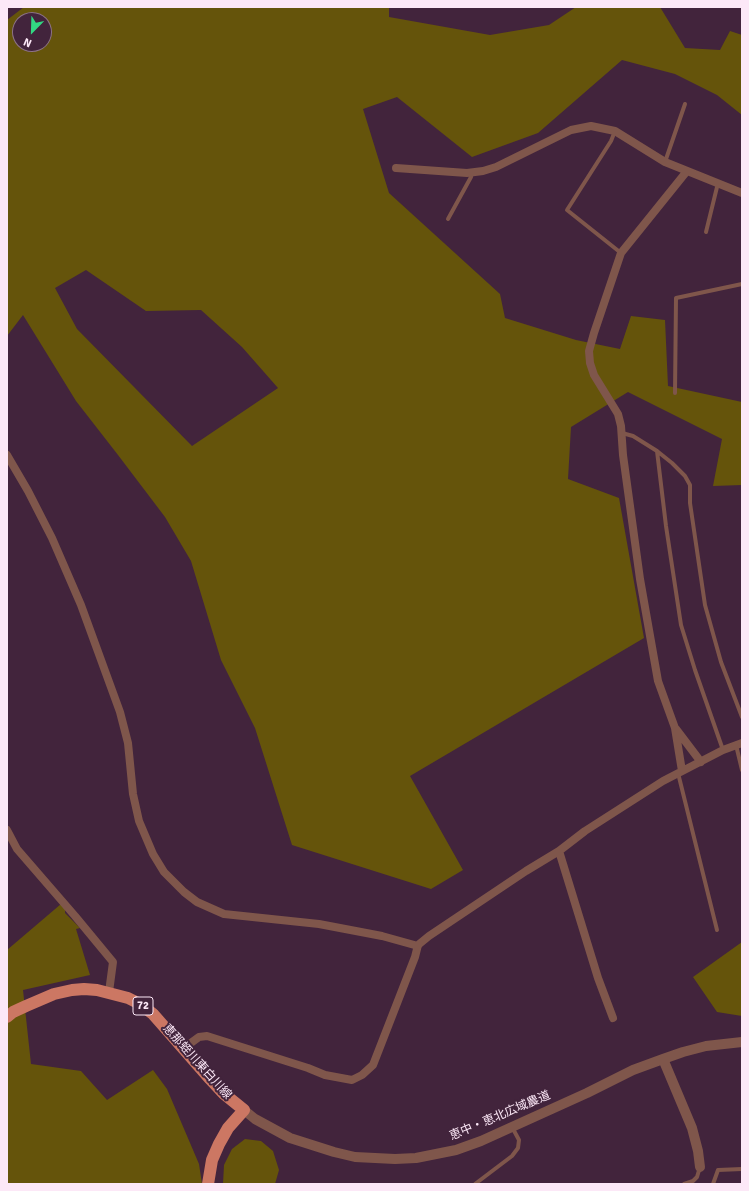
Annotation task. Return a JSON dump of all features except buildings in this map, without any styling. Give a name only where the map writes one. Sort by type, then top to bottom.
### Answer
[{"type":"main road","name":"恵那蛭川東白川線","points":[[7,1018],[20,1009],[54,994],[72,990],[97,990],[128,998],[140,1004],[153,1014],[219,1088],[244,1110]]},
{"type":"main road","points":[[208,1184],[212,1160],[219,1144],[228,1128],[244,1110]]},
{"type":"street","points":[[396,168],[472,172],[496,167],[571,130],[591,126],[615,131],[665,162],[742,193]]},
{"type":"street","points":[[680,772],[675,728],[658,681],[651,645],[623,455],[622,432],[618,414],[594,375],[590,363],[589,351],[621,253],[687,171]]},
{"type":"street","points":[[7,455],[28,491],[52,538],[81,605],[122,720],[128,743],[133,794],[139,821],[153,854],[164,872],[184,892],[197,902],[224,914],[319,924],[382,936],[418,946]]},
{"type":"street","points":[[675,728],[701,762]]},
{"type":"street","points":[[184,1048],[199,1037],[207,1036],[308,1068],[325,1075],[352,1080],[362,1075],[373,1065],[415,958],[418,946],[429,936],[520,875],[559,851],[585,831],[663,781],[723,750],[739,744]]},
{"type":"street","points":[[7,830],[17,849],[75,916],[112,962],[109,992]]},
{"type":"street","points":[[559,851],[598,978],[612,1018]]},
{"type":"street","name":"恵中・恵北広域農道","points":[[244,1110],[255,1119],[272,1129],[310,1145],[355,1157],[378,1159],[416,1158],[456,1150],[481,1141],[633,1070],[663,1059],[706,1046],[742,1042]]},
{"type":"street","points":[[663,1059],[692,1128],[698,1151],[700,1167]]},
{"type":"lane","points":[[665,162],[685,104]]},
{"type":"lane","points":[[615,131],[611,141],[566,210],[621,253]]},
{"type":"lane","points":[[448,219],[471,177],[472,172]]},
{"type":"lane","points":[[706,232],[718,183]]},
{"type":"lane","points":[[675,394],[676,298],[742,284]]},
{"type":"lane","points":[[622,432],[633,436],[657,451],[685,476],[690,485],[690,503],[706,605],[721,662],[742,717]]},
{"type":"lane","points":[[657,451],[667,533],[681,625],[697,677],[723,750]]},
{"type":"lane","points":[[739,744],[742,770]]},
{"type":"lane","points":[[680,772],[717,930]]},
{"type":"lane","points":[[475,1184],[512,1156],[518,1148],[519,1140],[512,1127]]},
{"type":"lane","points":[[684,1184],[697,1177],[700,1167]]},
{"type":"lane","points":[[713,1184],[718,1170],[742,1169]]},
{"type":"shaded area","points":[[24,7],[389,7],[389,17],[490,35],[549,25],[576,7],[660,7],[685,48],[720,50],[730,31],[742,35],[742,115],[717,95],[675,74],[622,60],[538,133],[472,157],[397,97],[363,109],[389,193],[500,294],[505,318],[576,340],[620,349],[631,316],[665,320],[668,386],[742,402],[742,485],[713,486],[722,439],[628,392],[571,427],[568,479],[619,498],[644,638],[410,776],[463,870],[431,889],[292,845],[255,728],[221,660],[191,561],[165,517],[76,401],[23,315],[7,336],[7,20],[12,16],[12,52],[52,52],[52,12],[17,12]],"holes":[[[86,270],[146,311],[201,310],[242,347],[278,388],[192,446],[77,329],[55,288]]]},
{"type":"shaded area","points":[[61,904],[65,909],[65,913],[80,928],[76,929],[90,975],[23,990],[31,1064],[81,1071],[107,1100],[153,1070],[167,1089],[199,1164],[202,1184],[7,1184],[7,950]]},
{"type":"shaded area","points":[[742,942],[742,1016],[717,1012],[693,977]]},
{"type":"shaded area","points":[[245,1139],[261,1141],[273,1151],[279,1170],[275,1184],[223,1184],[224,1165],[232,1149]]}]
